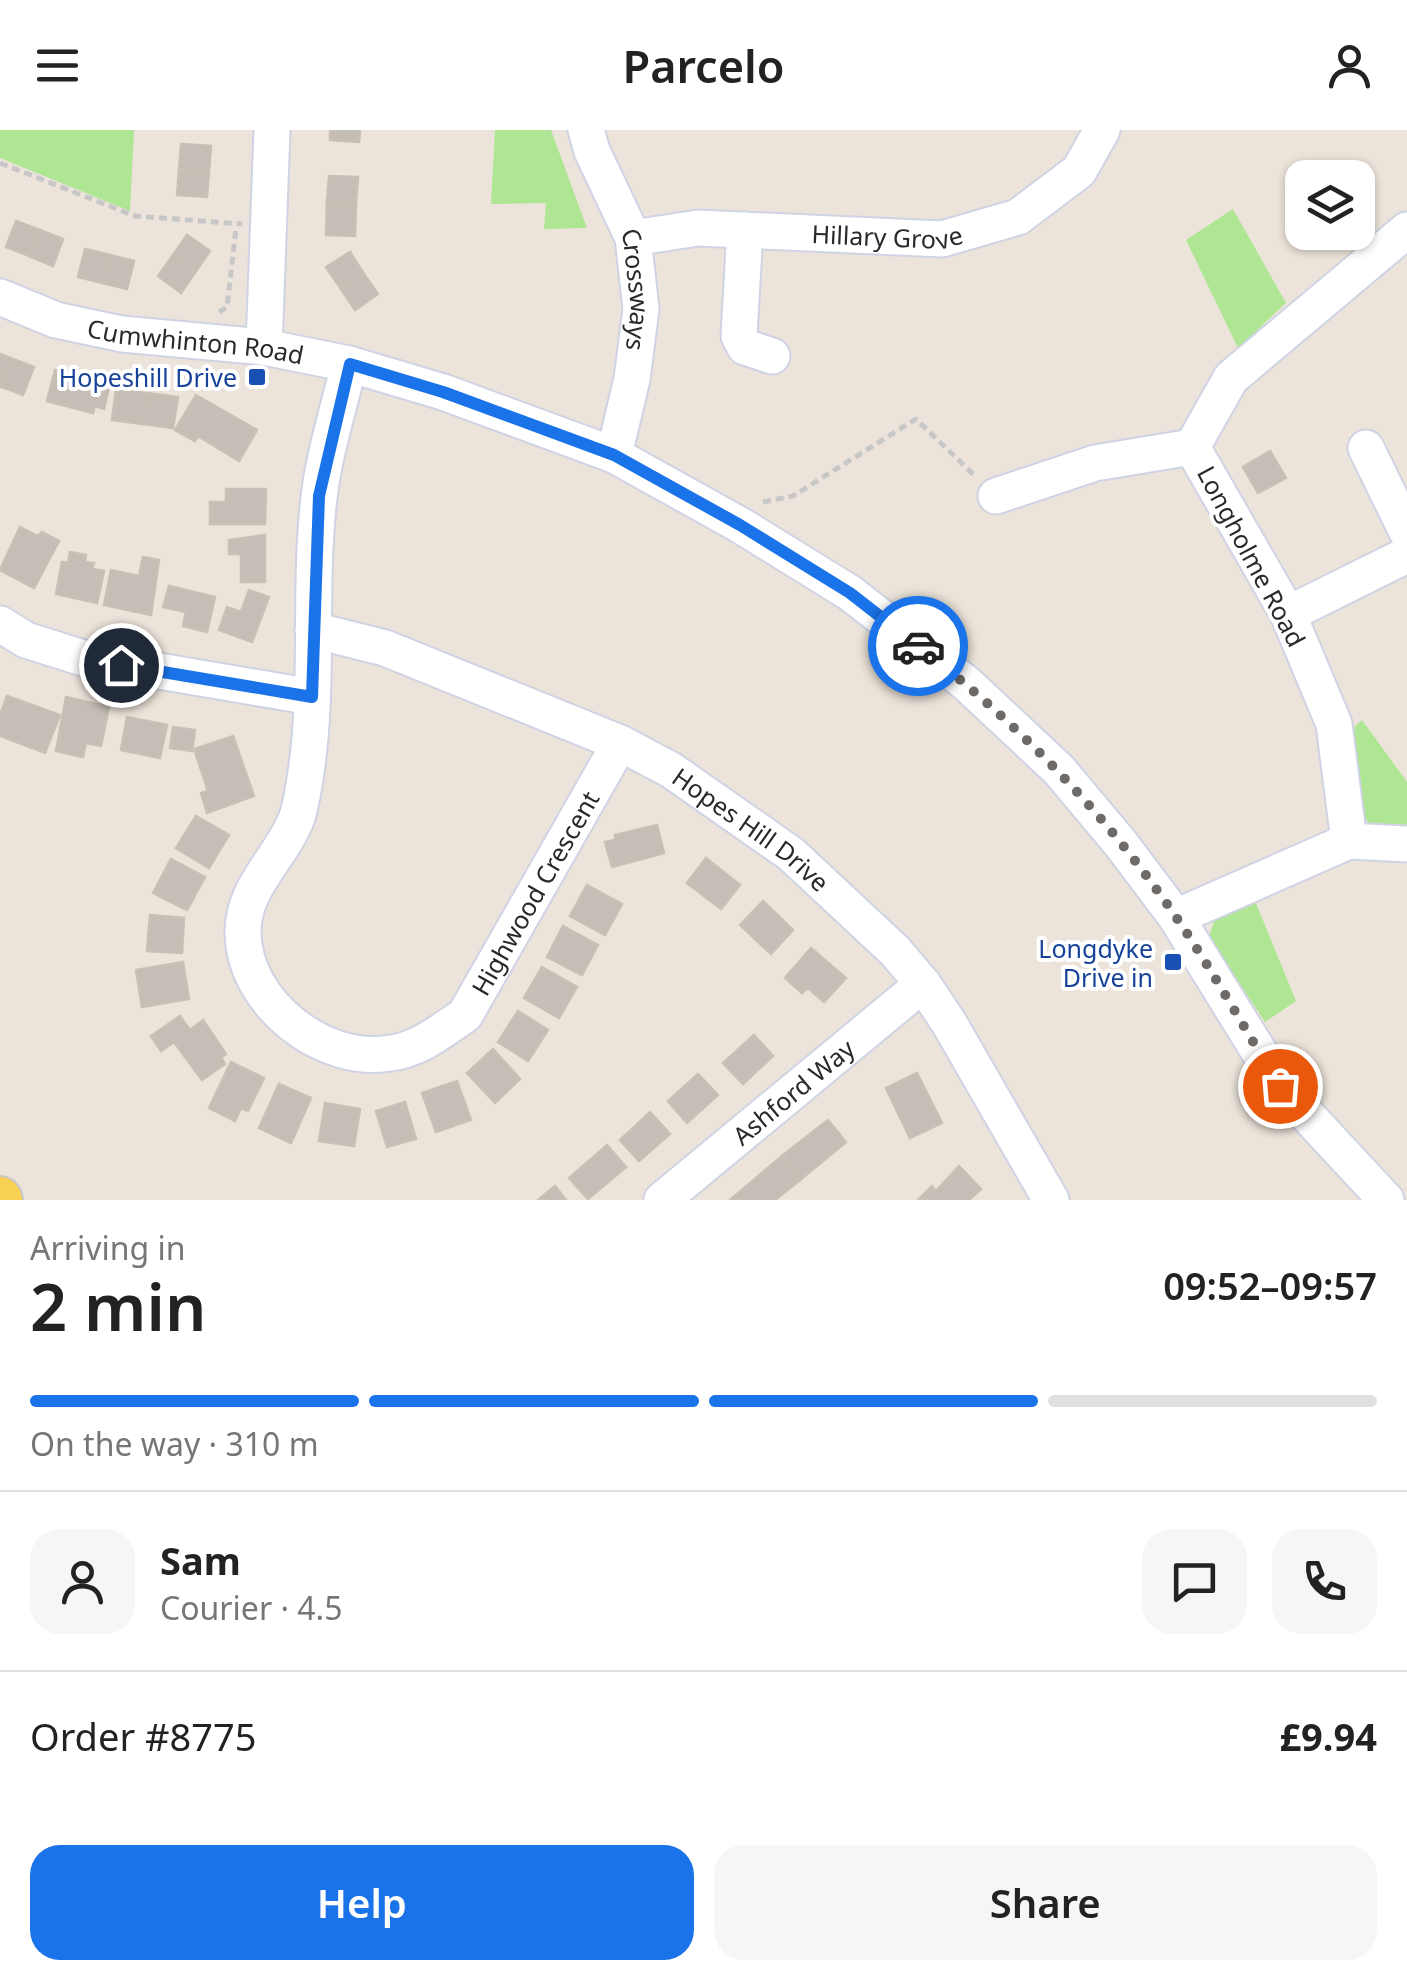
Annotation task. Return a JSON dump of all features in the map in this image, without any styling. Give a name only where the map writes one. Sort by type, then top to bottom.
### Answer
[{"type":"street","points":[[264,347],[252,224],[272,130]]},
{"type":"street","name":"Crossways","points":[[586,130],[592,152],[633,238],[641,309],[632,379],[614,455]]},
{"type":"street","name":"Hillary Grove","points":[[633,238],[698,228],[942,238],[1018,217],[1079,171],[1102,130]]},
{"type":"street","points":[[745,230],[739,336],[745,347],[772,356]]},
{"type":"street","name":"Longholme Road","points":[[1192,446],[1232,378],[1407,230]]},
{"type":"street","name":"Cumwhinton Road","points":[[0,297],[56,320],[122,334],[264,347],[350,364],[443,392],[614,455],[850,593],[966,683],[1059,770],[1176,917],[1280,1086],[1386,1200]]},
{"type":"street","points":[[0,624],[26,640],[82,658],[312,697],[319,496],[350,364]]},
{"type":"street","name":"Longholme Road","points":[[996,496],[1095,462],[1192,446]]},
{"type":"street","name":"Longholme Road","points":[[1192,446],[1288,614],[1334,724],[1349,841]]},
{"type":"street","points":[[1366,448],[1407,532]]},
{"type":"street","points":[[1288,614],[1407,555]]},
{"type":"street","name":"Hopes Hill Drive","points":[[313,630],[385,648],[620,743],[671,770],[791,854],[895,951],[923,984],[950,1023],[1044,1197]]},
{"type":"street","name":"Highwood Crescent","points":[[312,697],[297,817],[260,878],[243,932],[251,971],[274,1004],[298,1029],[325,1046],[354,1054],[390,1054],[424,1043],[464,1015],[620,743]]},
{"type":"street","points":[[1176,917],[1349,841],[1407,844]]},
{"type":"street","name":"Ashford Way","points":[[662,1200],[923,984]]},
{"type":"path","points":[[0,163],[135,216],[252,224],[227,308],[202,324],[202,342]]},
{"type":"path","points":[[716,512],[793,496],[916,419],[996,496]]},
{"type":"green space","points":[[0,130],[134,130],[130,211],[0,158]]},
{"type":"green space","points":[[495,130],[551,130],[587,228],[544,229],[546,203],[491,204]]},
{"type":"green space","points":[[1233,209],[1286,303],[1238,348],[1186,240]]},
{"type":"green space","points":[[1362,720],[1407,782],[1407,831],[1372,828],[1359,809],[1349,732]]},
{"type":"green space","points":[[1253,896],[1296,1001],[1265,1022],[1209,937],[1216,915]]},
{"type":"building","points":[[330,130],[360,130],[359,142],[330,140]]},
{"type":"building","points":[[181,144],[211,146],[209,172],[179,170]]},
{"type":"building","points":[[179,170],[209,172],[207,197],[177,195]]},
{"type":"building","points":[[329,176],[358,177],[356,203],[327,201]]},
{"type":"building","points":[[327,201],[356,203],[355,236],[326,235]]},
{"type":"building","points":[[16,221],[40,230],[29,256],[6,247]]},
{"type":"building","points":[[40,230],[63,239],[53,266],[29,256]]},
{"type":"building","points":[[187,235],[210,251],[196,271],[173,255]]},
{"type":"building","points":[[85,249],[110,255],[103,283],[78,277]]},
{"type":"building","points":[[350,252],[364,274],[341,289],[326,267]]},
{"type":"building","points":[[110,255],[134,261],[127,289],[103,283]]},
{"type":"building","points":[[173,255],[196,271],[181,293],[158,276]]},
{"type":"building","points":[[364,274],[378,294],[355,310],[341,289]]},
{"type":"building","points":[[0,354],[13,359],[2,387],[0,386]]},
{"type":"building","points":[[13,359],[34,367],[23,395],[2,387]]},
{"type":"building","points":[[55,370],[110,384],[104,409],[95,406],[93,413],[47,401]]},
{"type":"building","points":[[116,389],[147,393],[143,424],[112,420]]},
{"type":"building","points":[[147,393],[178,397],[173,428],[143,424]]},
{"type":"building","points":[[196,395],[257,430],[239,461],[198,436],[195,441],[175,430]]},
{"type":"building","points":[[1270,451],[1286,478],[1258,493],[1243,467]]},
{"type":"building","points":[[226,489],[266,489],[265,524],[210,524],[210,502],[226,502]]},
{"type":"building","points":[[20,527],[59,541],[34,588],[0,570]]},
{"type":"building","points":[[265,535],[265,582],[241,582],[241,554],[229,554],[229,540]]},
{"type":"building","points":[[70,552],[86,555],[85,562],[94,563],[92,569],[104,571],[97,603],[56,594],[62,562],[68,563]]},
{"type":"building","points":[[143,557],[159,560],[151,615],[104,605],[111,570],[139,576]]},
{"type":"building","points":[[169,586],[215,597],[207,632],[183,626],[186,612],[163,607]]},
{"type":"building","points":[[249,590],[269,597],[252,642],[219,630],[227,607],[241,612]]},
{"type":"building","points":[[7,696],[60,715],[45,753],[0,736],[0,715]]},
{"type":"building","points":[[66,697],[109,707],[101,746],[86,743],[83,757],[56,751]]},
{"type":"building","points":[[127,717],[167,725],[160,758],[121,750]]},
{"type":"building","points":[[173,727],[195,730],[192,751],[170,748]]},
{"type":"building","points":[[233,736],[254,796],[207,813],[201,793],[208,791],[194,749]]},
{"type":"building","points":[[196,816],[229,835],[209,868],[176,848]]},
{"type":"building","points":[[657,825],[664,853],[612,867],[605,842],[615,840],[615,835]]},
{"type":"building","points":[[706,858],[740,885],[721,909],[687,883]]},
{"type":"building","points":[[171,859],[205,877],[187,910],[153,893]]},
{"type":"building","points":[[587,885],[622,904],[605,935],[570,916]]},
{"type":"building","points":[[763,901],[793,930],[771,954],[740,925]]},
{"type":"building","points":[[150,915],[184,918],[182,953],[147,951]]},
{"type":"building","points":[[563,926],[598,945],[582,975],[547,957]]},
{"type":"building","points":[[811,948],[846,978],[824,1002],[808,988],[802,993],[785,978]]},
{"type":"building","points":[[183,962],[189,999],[142,1007],[136,970]]},
{"type":"building","points":[[542,967],[577,987],[559,1018],[524,998]]},
{"type":"building","points":[[518,1011],[548,1030],[528,1061],[498,1042]]},
{"type":"building","points":[[180,1016],[190,1030],[203,1020],[226,1054],[221,1058],[225,1064],[202,1080],[174,1042],[161,1051],[151,1036]]},
{"type":"building","points":[[754,1035],[773,1056],[743,1084],[723,1063]]},
{"type":"building","points":[[493,1049],[520,1079],[495,1103],[467,1073]]},
{"type":"building","points":[[231,1062],[264,1078],[248,1111],[241,1108],[235,1121],[209,1108]]},
{"type":"building","points":[[917,1073],[942,1123],[910,1138],[886,1088]]},
{"type":"building","points":[[698,1074],[718,1095],[687,1123],[668,1101]]},
{"type":"building","points":[[457,1081],[471,1120],[436,1132],[422,1093]]},
{"type":"building","points":[[279,1084],[311,1098],[291,1143],[259,1128]]},
{"type":"building","points":[[405,1102],[416,1139],[387,1147],[376,1111]]},
{"type":"building","points":[[325,1103],[360,1109],[354,1146],[319,1141]]},
{"type":"building","points":[[650,1112],[670,1134],[639,1161],[620,1140]]},
{"type":"building","points":[[828,1120],[846,1142],[800,1180],[782,1156]]},
{"type":"building","points":[[607,1145],[626,1167],[588,1199],[569,1178]]},
{"type":"building","points":[[782,1156],[800,1180],[775,1200],[730,1200]]},
{"type":"building","points":[[959,1166],[981,1189],[969,1200],[919,1199],[932,1186],[936,1191]]},
{"type":"building","points":[[555,1186],[566,1200],[538,1200]]},
{"type":"way so far","points":[[918,646],[966,683],[1059,770],[1121,844],[1176,917],[1280,1086]]},
{"type":"place","name":"Hopeshill Drive","points":[[257,377]]},
{"type":"place","name":"Longdyke Drive in","points":[[1173,962]]},
{"type":"route","points":[[121,665],[312,697],[319,496],[350,364],[443,392],[614,455],[740,525],[850,593],[918,646]]}]
